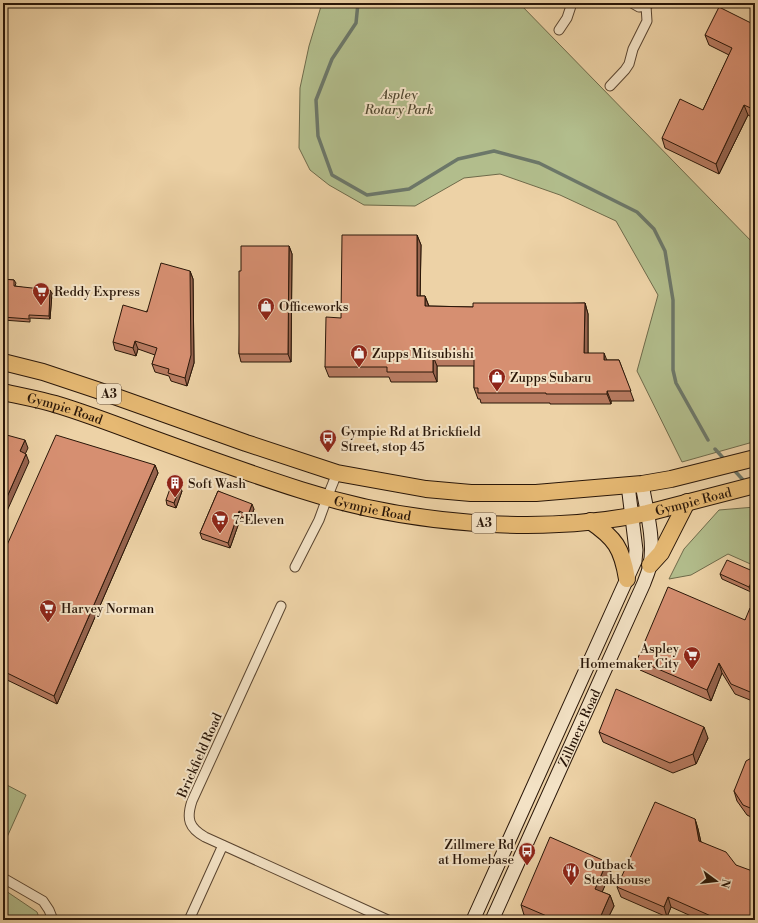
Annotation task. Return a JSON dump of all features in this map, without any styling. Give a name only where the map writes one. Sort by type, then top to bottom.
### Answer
[{"type":"highway","name":"Gympie Road","points":[[3,362],[43,372],[337,473],[426,489],[471,493],[536,493],[635,485],[695,474],[755,458]]},
{"type":"highway","name":"Gympie Road","points":[[3,392],[75,410],[278,483],[327,498],[404,515],[467,523],[531,524],[590,521],[639,514],[755,485]]},
{"type":"highway","points":[[650,565],[661,553],[687,502]]},
{"type":"highway","points":[[590,521],[607,533],[614,542],[624,559],[627,579]]},
{"type":"main road","name":"Zillmere Road","points":[[473,920],[635,561],[639,514],[635,485]]},
{"type":"main road","name":"Zillmere Road","points":[[492,920],[604,675],[644,583],[650,565],[651,537],[639,514]]},
{"type":"street","points":[[559,30],[567,18],[572,3]]},
{"type":"street","points":[[610,86],[625,70],[633,49],[647,21],[648,5],[639,8],[632,3]]},
{"type":"street","points":[[295,567],[317,525],[337,473]]},
{"type":"street","name":"Brickfield Road","points":[[280,606],[189,810],[188,815],[190,821],[198,832],[223,845],[388,920]]},
{"type":"street","points":[[189,920],[223,845]]},
{"type":"street","points":[[3,878],[43,901],[50,910],[53,920]]},
{"type":"green space","name":"Aspley Rotary Park","points":[[322,3],[519,3],[755,245],[755,440],[753,442],[682,462],[637,371],[658,295],[616,221],[560,195],[500,174],[464,178],[415,206],[364,205],[329,185],[310,170],[299,148],[300,88],[309,46]]},
{"type":"green space","points":[[755,507],[755,566],[728,554],[691,575],[669,579],[684,549],[719,510]]},
{"type":"green space","points":[[3,783],[26,795],[3,846]]},
{"type":"green space","points":[[3,889],[37,912],[40,920],[3,920]]},
{"type":"building","points":[[719,7],[755,25],[755,110],[744,105],[716,164],[662,138],[680,99],[703,110],[732,48],[705,35]]},
{"type":"building","points":[[342,235],[417,235],[417,296],[425,296],[425,306],[473,307],[473,303],[585,303],[584,353],[604,353],[604,360],[619,360],[631,391],[607,391],[607,394],[478,393],[478,388],[474,388],[474,356],[433,356],[433,372],[387,372],[387,367],[325,367],[326,317],[341,318]]},
{"type":"building","name":"Officeworks","points":[[241,246],[289,246],[288,354],[239,354],[239,271],[241,271]]},
{"type":"building","points":[[161,263],[190,271],[191,355],[185,378],[168,373],[169,369],[152,364],[157,348],[135,341],[133,348],[113,342],[123,305],[147,312]]},
{"type":"building","points":[[3,279],[14,280],[14,286],[50,290],[49,316],[29,315],[29,319],[3,317]]},
{"type":"building","points":[[3,434],[25,440],[20,451],[26,454],[3,506]]},
{"type":"building","name":"Harvey Norman","points":[[56,435],[155,465],[54,696],[3,671],[3,554]]},
{"type":"building","points":[[172,483],[180,486],[174,503],[166,500]]},
{"type":"building","points":[[218,491],[252,504],[248,515],[239,511],[228,543],[200,533]]},
{"type":"building","points":[[727,560],[755,572],[749,587],[720,574]]},
{"type":"building","points":[[668,587],[745,620],[750,608],[755,610],[755,694],[731,684],[719,663],[707,690],[637,660]]},
{"type":"building","points":[[616,689],[704,727],[693,754],[670,763],[599,732]]},
{"type":"building","points":[[755,756],[755,810],[743,805],[734,791],[746,761]]},
{"type":"building","points":[[655,802],[695,819],[699,841],[726,852],[736,865],[755,872],[755,920],[720,920],[668,897],[664,907],[617,887]]},
{"type":"building","name":"Outback Steakhouse","points":[[550,837],[607,862],[595,889],[610,895],[599,920],[556,920],[521,905]]},
{"type":"waterway","points":[[358,3],[356,23],[332,59],[316,100],[318,136],[332,175],[367,195],[409,189],[458,159],[494,151],[539,163],[637,212],[654,229],[665,251],[673,300],[673,370],[676,383],[708,440]]},
{"type":"waterway","points":[[715,449],[726,461]]},
{"type":"waterway","points":[[733,469],[745,482]]},
{"type":"place","name":"Reddy Express","points":[[41,306]]},
{"type":"place","name":"Officeworks","points":[[266,321]]},
{"type":"place","name":"Zupps Mitsubishi","points":[[359,368]]},
{"type":"place","name":"Zupps Subaru","points":[[497,392]]},
{"type":"place","name":"Gympie Rd at Brickfield Street, stop 45","points":[[328,453]]},
{"type":"place","name":"Soft Wash","points":[[175,498]]},
{"type":"place","name":"7-Eleven","points":[[220,534]]},
{"type":"place","name":"Harvey Norman","points":[[48,623]]},
{"type":"place","name":"Aspley Homemaker City","points":[[692,670]]},
{"type":"place","name":"Zillmere Rd at Homebase","points":[[527,866]]},
{"type":"place","name":"Outback Steakhouse","points":[[571,886]]}]
